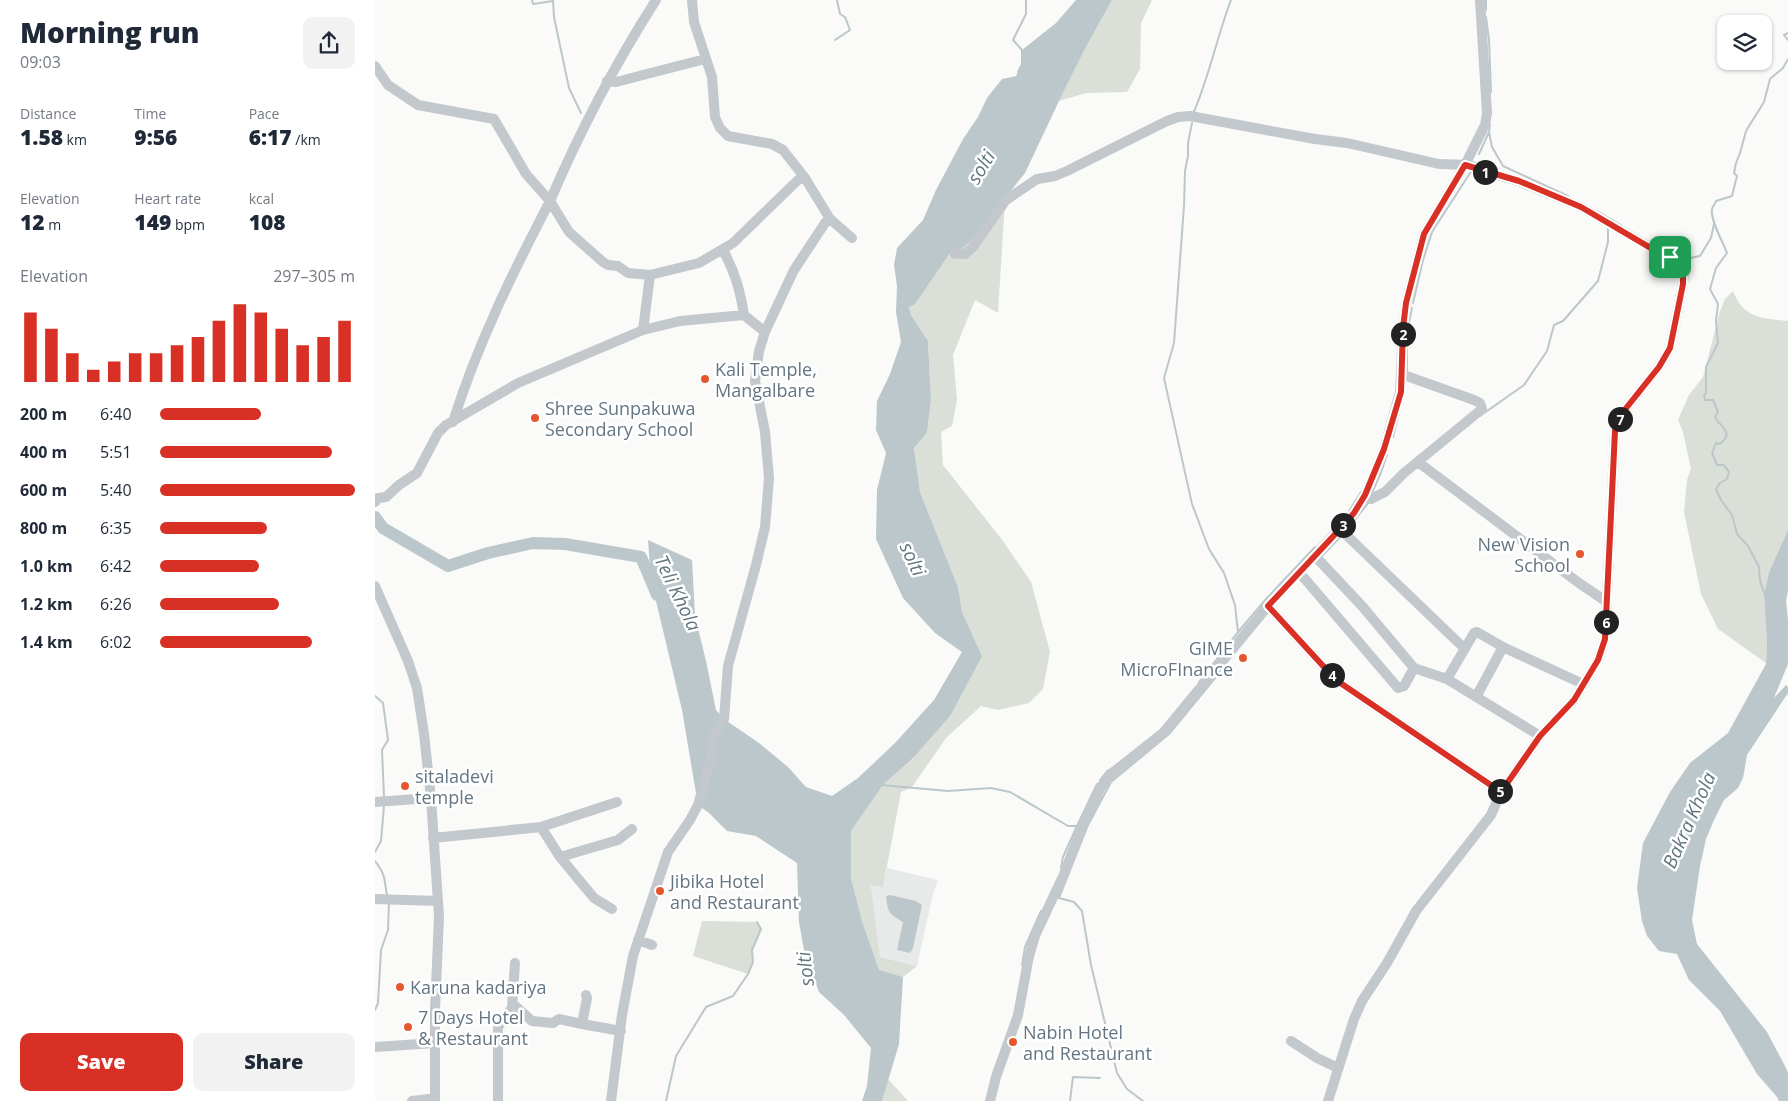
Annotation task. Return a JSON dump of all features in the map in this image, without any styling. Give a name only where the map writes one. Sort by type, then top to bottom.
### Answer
[{"type":"street","points":[[453,422],[460,399],[501,300],[515,268],[550,201],[568,158],[607,81],[657,0]]},
{"type":"street","points":[[692,0],[693,22],[711,77],[715,117],[723,133],[734,138],[778,146],[783,150],[805,178],[830,219],[852,238]]},
{"type":"street","points":[[990,1101],[1018,1016],[1029,956],[1035,936],[1101,787],[1111,774],[1163,733],[1268,606],[1354,513],[1364,497],[1384,449],[1401,392],[1403,328],[1406,303],[1424,234],[1465,165],[1485,124],[1487,112],[1480,0]]},
{"type":"street","points":[[607,81],[616,82],[705,59]]},
{"type":"street","points":[[375,66],[388,85],[418,105],[494,119],[526,174],[550,201],[569,232],[603,262],[608,265],[618,266],[628,273],[649,275],[699,262],[723,250],[733,243],[797,180],[805,178]]},
{"type":"street","points":[[955,254],[965,254],[973,247],[1006,200],[1037,179],[1055,176],[1067,171],[1167,121],[1178,117],[1190,116],[1306,138],[1347,143],[1439,164],[1465,165],[1519,181],[1581,207],[1683,267],[1683,284],[1670,348],[1659,367],[1623,412],[1615,431],[1603,650],[1574,700],[1540,736],[1501,792],[1491,815],[1416,911],[1353,1019],[1328,1101]]},
{"type":"street","points":[[611,1101],[633,956],[667,852],[691,820],[698,806],[712,756],[712,739],[724,718],[728,666],[765,527],[769,478],[765,432],[755,381],[759,351],[765,332],[794,270],[825,223],[830,219]]},
{"type":"street","points":[[723,250],[733,267],[744,314],[765,332]]},
{"type":"street","points":[[643,330],[649,275]]},
{"type":"street","points":[[377,500],[386,497],[399,484],[417,473],[438,432],[446,425],[518,383],[643,330],[680,320],[744,314]]},
{"type":"street","points":[[1364,497],[1371,499],[1385,492],[1404,473],[1482,409],[1482,405],[1474,400],[1401,374]]},
{"type":"street","points":[[1418,462],[1607,602]]},
{"type":"street","points":[[1340,529],[1465,649]]},
{"type":"street","points":[[1315,556],[1363,606],[1414,668],[1447,679],[1540,736]]},
{"type":"street","points":[[1299,572],[1398,688],[1404,686],[1414,668]]},
{"type":"street","points":[[375,586],[405,653],[417,688],[431,798],[439,917],[435,1010],[435,1101],[412,1101]]},
{"type":"street","points":[[1268,606],[1336,680],[1501,792]]},
{"type":"street","points":[[1447,679],[1474,633],[1477,632],[1503,647],[1583,684]]},
{"type":"street","points":[[1476,697],[1503,647]]},
{"type":"street","points":[[375,802],[431,798]]},
{"type":"street","points":[[433,838],[541,827],[617,802]]},
{"type":"street","points":[[541,827],[559,857],[594,898],[612,909]]},
{"type":"street","points":[[559,857],[618,840],[632,830]]},
{"type":"street","points":[[375,899],[438,901]]},
{"type":"street","points":[[638,940],[652,945]]},
{"type":"street","points":[[499,1101],[498,1027],[513,1008],[515,962]]},
{"type":"street","points":[[582,1024],[586,995]]},
{"type":"street","points":[[513,1004],[532,1021],[553,1023],[559,1019],[621,1031]]},
{"type":"street","points":[[1291,1041],[1317,1058],[1338,1068]]},
{"type":"street","points":[[375,1047],[435,1043]]},
{"type":"shaded area","points":[[1112,0],[1152,0],[1141,23],[1140,69],[1127,92],[1086,93],[1059,101],[1087,45]]},
{"type":"shaded area","points":[[1005,200],[998,313],[975,300],[953,355],[957,400],[952,426],[941,432],[943,465],[1003,541],[1031,582],[1050,652],[1043,689],[1029,703],[998,710],[981,706],[946,738],[912,787],[901,792],[883,887],[871,885],[880,957],[917,966],[903,977],[879,971],[862,921],[851,878],[851,831],[883,785],[913,758],[982,656],[962,612],[958,587],[920,492],[914,448],[927,433],[931,400],[928,341],[911,315],[909,307],[915,303],[952,249]]},
{"type":"shaded area","points":[[1733,291],[1737,300],[1748,312],[1762,318],[1788,321],[1788,530],[1769,572],[1764,594],[1767,645],[1766,663],[1718,629],[1701,594],[1684,512],[1687,480],[1691,469],[1683,432],[1678,420],[1689,395],[1703,377],[1720,311],[1725,299]]},
{"type":"shaded area","points":[[887,868],[938,880],[933,894],[917,966],[880,957],[871,884],[883,886]]},
{"type":"shaded area","points":[[702,921],[757,922],[761,929],[752,950],[753,962],[748,974],[693,956]]},
{"type":"shaded area","points":[[888,1079],[908,1101],[882,1101]]},
{"type":"water","name":"solti","points":[[1076,0],[1112,0],[1087,45],[1025,173],[970,242],[961,249],[952,250],[915,304],[909,307],[911,315],[928,341],[931,400],[927,433],[914,448],[920,492],[958,587],[962,612],[982,656],[950,716],[913,758],[883,785],[851,831],[851,878],[862,921],[879,970],[903,977],[899,1044],[882,1101],[862,1101],[867,1086],[871,1048],[844,1015],[819,992],[805,956],[799,922],[797,863],[756,836],[727,831],[698,805],[682,710],[651,580],[648,540],[692,560],[695,616],[716,710],[724,719],[759,743],[788,767],[806,787],[832,796],[858,778],[895,743],[934,700],[962,652],[935,633],[903,598],[876,539],[877,490],[886,453],[876,430],[877,401],[890,374],[901,342],[896,312],[897,286],[894,265],[897,248],[923,220],[936,190],[987,98],[1002,79],[1016,76],[1022,64],[1022,50],[1056,23]]},
{"type":"water","name":"Bakra Khola","points":[[1788,530],[1788,591],[1786,601],[1788,664],[1774,698],[1786,685],[1788,693],[1747,755],[1743,778],[1738,788],[1724,800],[1714,820],[1706,839],[1700,866],[1692,920],[1697,944],[1767,1032],[1786,1068],[1788,1073],[1788,1101],[1779,1101],[1757,1074],[1720,1011],[1689,980],[1677,954],[1659,951],[1647,936],[1642,921],[1637,888],[1643,843],[1670,792],[1690,763],[1728,733],[1766,664],[1767,645],[1764,594],[1769,572]]},
{"type":"water","points":[[890,895],[916,901],[922,905],[913,948],[910,953],[897,950],[903,922],[892,915],[889,910],[886,896]]},
{"type":"waterway","points":[[532,0],[533,4],[553,1]]},
{"type":"waterway","points":[[553,0],[554,17],[569,88],[581,113]]},
{"type":"waterway","points":[[835,40],[850,30],[845,17],[840,14],[837,0]]},
{"type":"waterway","points":[[1018,72],[1022,64],[1022,50],[1013,40],[1026,14],[1026,0]]},
{"type":"waterway","points":[[1193,114],[1204,86],[1231,0]]},
{"type":"waterway","points":[[1486,0],[1486,10]]},
{"type":"waterway","points":[[1486,17],[1491,92]]},
{"type":"waterway","points":[[1788,33],[1784,35],[1788,40]]},
{"type":"waterway","points":[[1765,595],[1760,581],[1759,567],[1748,546],[1737,534],[1732,515],[1721,500],[1716,489],[1720,483],[1727,479],[1729,472],[1724,465],[1717,465],[1712,453],[1716,443],[1720,444],[1724,440],[1726,433],[1715,417],[1718,412],[1713,400],[1705,400],[1704,396],[1706,393],[1706,367],[1718,343],[1716,321],[1718,304],[1710,289],[1716,268],[1727,253],[1715,225],[1712,209],[1716,201],[1732,196],[1737,176],[1734,173],[1736,163],[1746,131],[1764,102],[1770,79],[1783,68],[1788,59]]},
{"type":"waterway","points":[[1192,123],[1185,171],[1174,343],[1164,378],[1192,504],[1209,549],[1224,573],[1235,605],[1238,632],[1199,682]]},
{"type":"waterway","points":[[1479,154],[1489,132],[1490,125]]},
{"type":"waterway","points":[[1489,132],[1492,147],[1503,166],[1568,196]]},
{"type":"waterway","points":[[1413,303],[1432,232],[1472,170]]},
{"type":"waterway","points":[[1597,211],[1621,225]]},
{"type":"waterway","points":[[1681,260],[1700,256],[1711,238],[1714,224]]},
{"type":"waterway","points":[[1480,416],[1524,385],[1547,351],[1554,325],[1563,321],[1598,281],[1608,242],[1608,227]]},
{"type":"waterway","points":[[1408,327],[1412,308]]},
{"type":"waterway","points":[[1407,347],[1407,372]]},
{"type":"waterway","points":[[1393,437],[1401,405]]},
{"type":"waterway","points":[[1371,495],[1387,455]]},
{"type":"waterway","points":[[1349,511],[1361,492]]},
{"type":"waterway","points":[[1347,529],[1369,502]]},
{"type":"waterway","name":"Teli Khola","points":[[375,517],[383,528],[448,566],[488,553],[533,543],[565,544],[641,557],[657,595]]},
{"type":"waterway","points":[[1321,557],[1342,535]]},
{"type":"waterway","points":[[1238,632],[1315,547]]},
{"type":"waterway","points":[[1143,1101],[1127,1089],[1117,1073],[1091,965],[1082,911],[1074,902],[1059,898],[1088,825],[1111,782],[1169,734],[1220,672]]},
{"type":"waterway","points":[[375,696],[383,703],[388,740],[382,750],[384,797]]},
{"type":"waterway","points":[[1100,780],[1108,770]]},
{"type":"waterway","points":[[881,785],[948,791],[991,788],[1010,792],[1068,826],[1077,826],[1097,784]]},
{"type":"waterway","points":[[375,852],[381,841],[384,806]]},
{"type":"waterway","points":[[1061,868],[1063,857],[1077,826]]},
{"type":"waterway","points":[[375,861],[383,874],[387,895]]},
{"type":"waterway","points":[[375,1010],[378,1003],[381,950],[388,930],[389,902]]},
{"type":"waterway","points":[[1022,965],[1025,947],[1041,911]]},
{"type":"waterway","points":[[666,1101],[676,1056],[706,1007],[733,996],[748,974],[753,962],[752,950],[761,929],[757,922]]},
{"type":"waterway","points":[[1070,1101],[1073,1077],[1100,1078]]},
{"type":"place","name":"Kali Temple, Mangalbare","points":[[705,379]]},
{"type":"place","name":"Shree Sunpakuwa Secondary School","points":[[535,418]]},
{"type":"place","name":"New Vision School","points":[[1580,554]]},
{"type":"place","name":"GIME MicroFInance","points":[[1243,658]]},
{"type":"place","name":"sitaladevi temple","points":[[405,786]]},
{"type":"place","name":"Jibika Hotel and Restaurant","points":[[660,891]]},
{"type":"place","name":"Karuna kadariya","points":[[400,987]]},
{"type":"place","name":"7 Days Hotel & Restaurant","points":[[408,1027]]},
{"type":"place","name":"Nabin Hotel and Restaurant","points":[[1013,1042]]},
{"type":"route","points":[[1465,165],[1519,181],[1581,207],[1670,257],[1683,267],[1683,284],[1670,348],[1659,367],[1623,412],[1615,431],[1603,650],[1574,700],[1540,736],[1501,792],[1336,680],[1268,606],[1354,513],[1365,495],[1384,449],[1401,392],[1403,328],[1406,303],[1424,234],[1465,165]]}]
